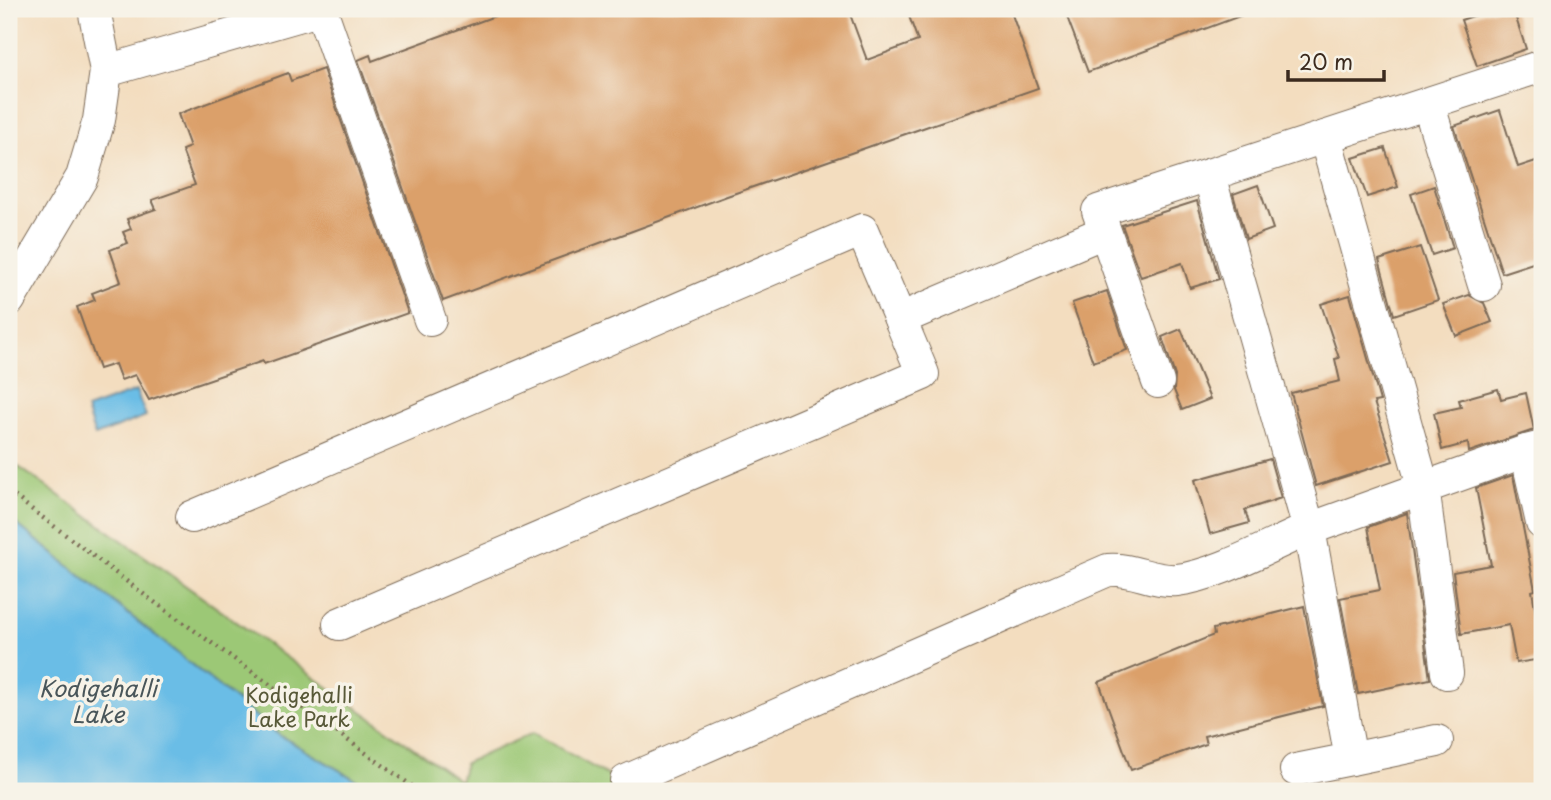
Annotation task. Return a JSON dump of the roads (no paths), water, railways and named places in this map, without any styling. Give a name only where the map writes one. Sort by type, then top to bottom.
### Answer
[{"type":"street","points":[[9,300],[82,177],[99,120],[106,71],[94,9]]},
{"type":"street","points":[[106,71],[321,9],[430,320]]},
{"type":"street","points":[[1158,382],[1097,211],[1542,66]]},
{"type":"street","points":[[1428,103],[1484,285]]},
{"type":"street","points":[[1325,137],[1423,486],[1447,673]]},
{"type":"street","points":[[1209,175],[1309,529],[1351,760]]},
{"type":"street","points":[[192,517],[862,230],[923,374],[339,624]]},
{"type":"street","points":[[900,319],[1104,232]]},
{"type":"street","points":[[626,781],[1108,570],[1131,571],[1154,580],[1197,576],[1309,529],[1423,486],[1534,449],[1542,523]]},
{"type":"street","points":[[1296,770],[1437,741]]},
{"type":"water","points":[[136,391],[146,416],[95,436],[86,409]]},
{"type":"water","name":"Kodigehalli Lake","points":[[9,518],[279,735],[375,791],[9,791]]},
{"type":"park label","name":"Kodigehalli Lake Park","points":[[299,708]]}]
